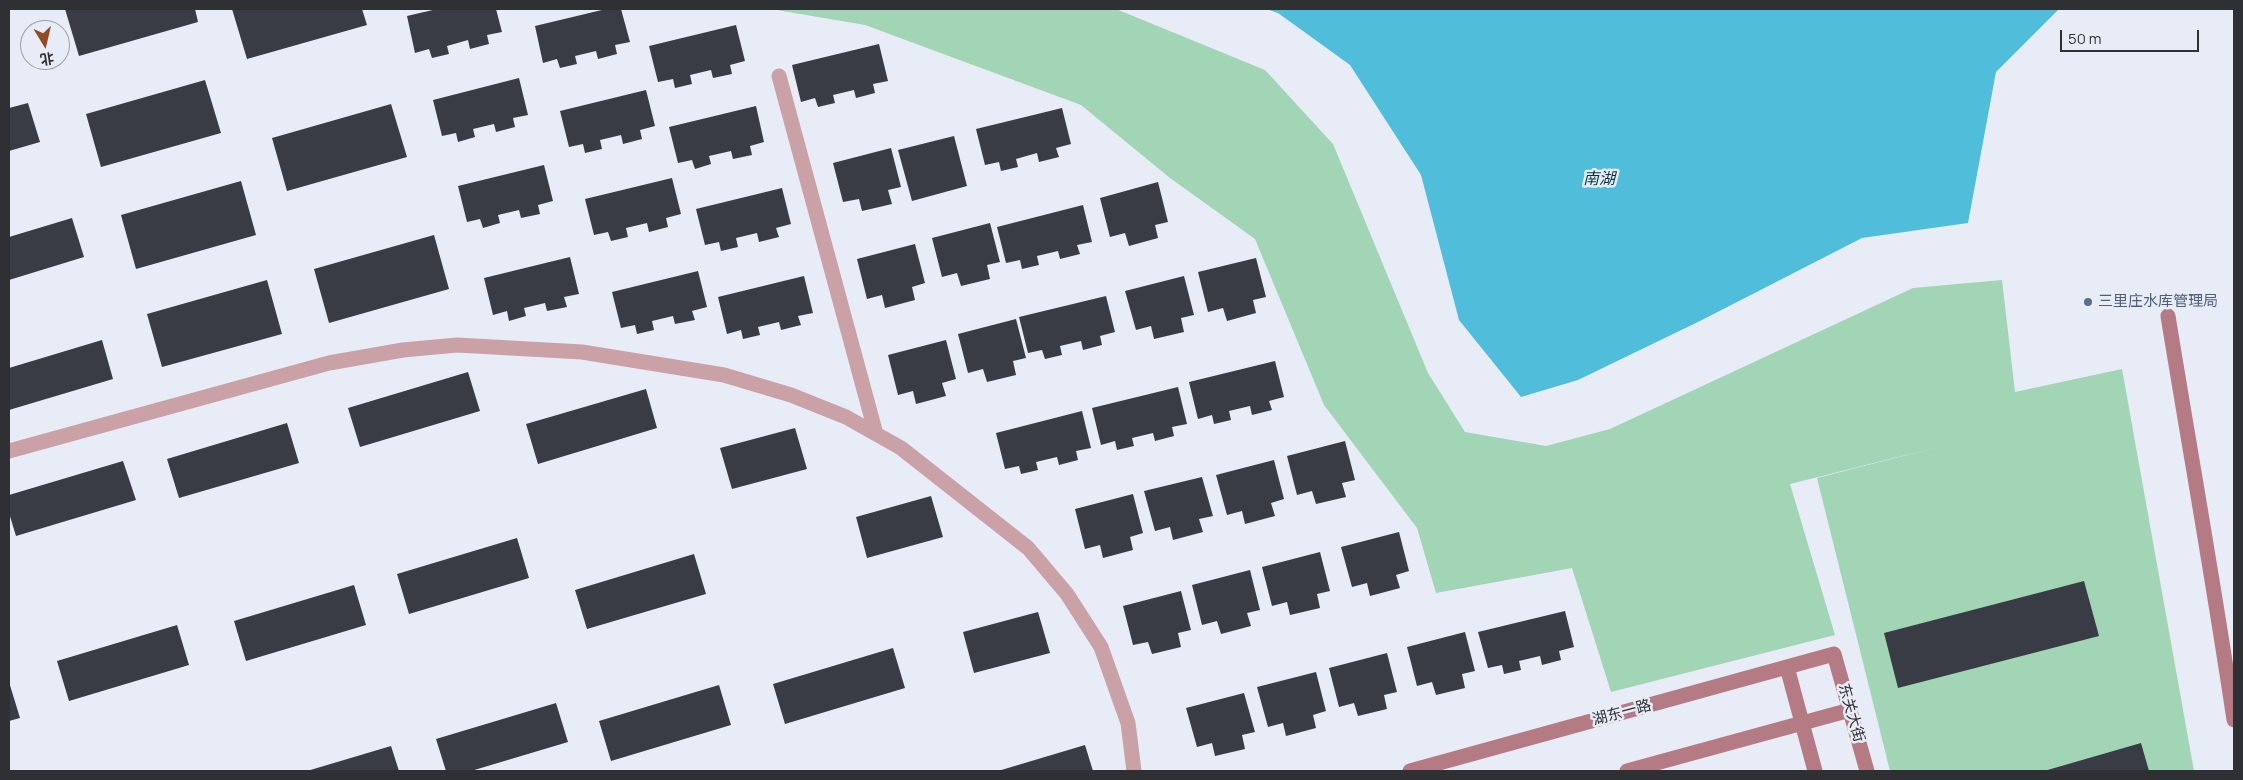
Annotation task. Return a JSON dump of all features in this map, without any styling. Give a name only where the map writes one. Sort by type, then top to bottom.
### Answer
[{"type":"main road","points":[[2168,316],[2194,479],[2215,591],[2234,720]]},
{"type":"main road","name":"湖东一路","points":[[1410,771],[1834,654]]},
{"type":"main road","name":"东关大街","points":[[1834,654],[1867,771]]},
{"type":"main road","points":[[1787,667],[1816,771]]},
{"type":"main road","points":[[1627,771],[1803,725],[1850,710]]},
{"type":"street","points":[[779,76],[876,434]]},
{"type":"street","points":[[9,451],[329,363],[403,350],[457,345],[582,352],[724,375],[791,396],[846,417],[901,448],[1028,548],[1067,594],[1102,647],[1128,723],[1134,771]]},
{"type":"green space","points":[[771,9],[1116,9],[1265,70],[1333,144],[1428,373],[1465,432],[1546,446],[1610,429],[1913,288],[2002,280],[2015,392],[2122,369],[2194,771],[1890,771],[1817,478],[1950,444],[1790,484],[1835,635],[1611,692],[1572,568],[1436,593],[1417,528],[1324,405],[1255,239],[1170,178],[1081,105],[865,25]]},
{"type":"water","name":"南湖","points":[[1266,9],[2059,9],[1996,72],[1968,223],[1862,238],[1700,321],[1578,380],[1521,397],[1459,320],[1421,175],[1350,65],[1278,13]]},
{"type":"building","points":[[65,9],[195,9],[198,22],[79,56],[70,20],[68,20]]},
{"type":"building","points":[[232,9],[362,9],[367,25],[247,59]]},
{"type":"building","points":[[437,9],[496,9],[502,32],[487,35],[489,44],[470,49],[468,40],[447,46],[449,54],[432,58],[429,49],[415,53],[407,16]]},
{"type":"building","points":[[606,9],[621,9],[630,42],[615,45],[617,54],[598,59],[596,51],[575,56],[577,64],[560,68],[557,59],[543,63],[535,26]]},
{"type":"building","points":[[736,25],[745,61],[730,65],[732,74],[713,78],[711,70],[690,75],[692,84],[675,88],[673,79],[658,82],[649,46]]},
{"type":"building","points":[[879,44],[888,81],[873,84],[875,93],[856,98],[854,90],[833,95],[835,103],[818,107],[815,98],[801,102],[792,65]]},
{"type":"building","points":[[519,78],[528,115],[513,118],[515,127],[496,132],[494,124],[473,129],[475,137],[458,142],[456,133],[442,136],[433,100]]},
{"type":"building","points":[[205,80],[221,133],[101,167],[86,114]]},
{"type":"building","points":[[646,90],[655,126],[640,130],[642,139],[623,144],[621,135],[600,140],[602,149],[585,153],[583,144],[569,147],[560,111]]},
{"type":"building","points":[[28,103],[40,142],[9,151],[9,108]]},
{"type":"building","points":[[391,104],[407,157],[287,191],[272,138]]},
{"type":"building","points":[[756,106],[764,142],[750,146],[752,155],[733,159],[731,151],[709,156],[711,164],[695,169],[692,160],[678,163],[669,127]]},
{"type":"building","points":[[1062,108],[1071,144],[1056,148],[1059,157],[1039,162],[1037,153],[1016,159],[1018,167],[1001,171],[999,162],[985,165],[976,129]]},
{"type":"building","points":[[954,136],[967,186],[912,201],[898,150]]},
{"type":"building","points":[[891,148],[901,187],[888,190],[892,204],[862,211],[859,199],[843,202],[833,163]]},
{"type":"building","points":[[544,165],[553,201],[538,205],[540,214],[521,218],[519,210],[498,215],[500,223],[483,228],[480,219],[467,222],[458,186]]},
{"type":"building","points":[[672,178],[681,214],[666,218],[668,227],[649,232],[647,223],[626,228],[628,237],[611,241],[608,232],[594,235],[585,199]]},
{"type":"building","points":[[241,181],[256,235],[136,269],[121,215]]},
{"type":"building","points":[[1158,182],[1168,222],[1155,225],[1158,238],[1129,246],[1125,233],[1110,237],[1100,198]]},
{"type":"building","points":[[782,188],[791,224],[776,228],[779,237],[759,242],[757,233],[736,238],[738,247],[721,251],[719,242],[705,245],[696,209]]},
{"type":"building","points":[[1083,205],[1092,242],[1077,245],[1080,254],[1060,259],[1058,251],[1037,256],[1039,265],[1022,269],[1020,260],[1006,263],[997,227]]},
{"type":"building","points":[[72,218],[84,257],[9,280],[9,237]]},
{"type":"building","points":[[990,223],[1000,262],[987,265],[990,279],[961,286],[957,273],[942,277],[932,238]]},
{"type":"building","points":[[434,235],[449,289],[329,323],[314,269]]},
{"type":"building","points":[[915,244],[925,283],[912,287],[915,300],[885,308],[882,295],[867,299],[857,259]]},
{"type":"building","points":[[570,257],[579,294],[564,297],[567,307],[547,311],[545,303],[524,308],[526,316],[509,321],[507,311],[493,315],[484,278]]},
{"type":"building","points":[[1256,258],[1266,297],[1253,300],[1256,313],[1227,321],[1223,308],[1208,312],[1198,272]]},
{"type":"building","points":[[698,271],[707,307],[692,311],[695,320],[675,324],[673,316],[652,321],[654,330],[637,334],[635,325],[621,328],[612,292]]},
{"type":"building","points":[[804,276],[813,313],[798,316],[801,325],[781,330],[779,322],[758,327],[760,335],[743,339],[741,330],[727,334],[718,297]]},
{"type":"building","points":[[1184,276],[1194,315],[1181,318],[1184,332],[1154,339],[1151,326],[1136,330],[1125,291]]},
{"type":"building","points":[[267,280],[282,334],[162,367],[147,314]]},
{"type":"building","points":[[1106,296],[1115,332],[1100,336],[1102,345],[1083,350],[1081,341],[1060,346],[1062,355],[1045,359],[1042,350],[1028,353],[1019,317]]},
{"type":"building","points":[[1016,319],[1026,358],[1013,361],[1016,375],[987,382],[983,369],[968,373],[958,334]]},
{"type":"building","points":[[102,340],[113,379],[9,410],[9,368]]},
{"type":"building","points":[[946,340],[956,379],[942,383],[946,396],[916,404],[913,391],[898,395],[888,355]]},
{"type":"building","points":[[1275,361],[1284,397],[1269,401],[1272,410],[1252,415],[1250,406],[1229,411],[1231,420],[1214,424],[1212,415],[1198,419],[1189,382]]},
{"type":"building","points":[[468,372],[480,411],[360,447],[348,408]]},
{"type":"building","points":[[1178,387],[1187,424],[1172,427],[1174,436],[1155,441],[1153,433],[1132,438],[1134,446],[1117,450],[1115,441],[1101,445],[1092,408]]},
{"type":"building","points":[[646,389],[657,428],[538,464],[526,424]]},
{"type":"building","points":[[1082,411],[1091,448],[1076,451],[1078,460],[1059,465],[1057,457],[1036,462],[1038,470],[1021,474],[1019,466],[1005,469],[996,433]]},
{"type":"building","points":[[287,423],[299,463],[179,498],[167,459]]},
{"type":"building","points":[[795,428],[807,469],[732,489],[720,448]]},
{"type":"building","points":[[1345,441],[1355,480],[1342,483],[1346,497],[1316,504],[1312,491],[1297,495],[1287,456]]},
{"type":"building","points":[[1274,460],[1284,499],[1271,503],[1275,516],[1245,524],[1242,511],[1227,515],[1216,475]]},
{"type":"building","points":[[123,461],[136,500],[16,536],[9,513],[9,495]]},
{"type":"building","points":[[1202,477],[1213,516],[1199,519],[1203,532],[1173,540],[1170,527],[1155,531],[1144,491]]},
{"type":"building","points":[[1133,494],[1143,533],[1130,537],[1133,550],[1103,558],[1100,545],[1085,549],[1075,509]]},
{"type":"building","points":[[931,496],[943,537],[867,558],[856,517]]},
{"type":"building","points":[[1399,532],[1409,571],[1396,575],[1400,588],[1370,596],[1367,583],[1352,587],[1341,547]]},
{"type":"building","points":[[517,538],[529,578],[409,614],[397,574]]},
{"type":"building","points":[[1320,552],[1330,591],[1317,594],[1320,608],[1290,615],[1287,602],[1272,606],[1262,567]]},
{"type":"building","points":[[694,554],[706,594],[587,629],[575,590]]},
{"type":"building","points":[[1250,570],[1260,610],[1247,613],[1251,626],[1221,634],[1217,621],[1202,625],[1192,585]]},
{"type":"building","points":[[2084,581],[2099,636],[1898,688],[1884,633]]},
{"type":"building","points":[[354,585],[366,625],[246,661],[234,621]]},
{"type":"building","points":[[1181,591],[1191,630],[1178,633],[1181,647],[1152,654],[1148,642],[1133,645],[1123,606]]},
{"type":"building","points":[[1565,611],[1574,647],[1559,651],[1561,660],[1542,665],[1540,656],[1519,661],[1521,670],[1504,674],[1502,665],[1488,668],[1478,632]]},
{"type":"building","points":[[1038,612],[1050,653],[974,673],[963,632]]},
{"type":"building","points":[[177,625],[189,665],[69,701],[57,661]]},
{"type":"building","points":[[1465,632],[1475,671],[1462,674],[1465,688],[1436,695],[1432,682],[1417,686],[1407,647]]},
{"type":"building","points":[[893,648],[905,688],[785,724],[773,684]]},
{"type":"building","points":[[1387,653],[1397,692],[1384,695],[1387,709],[1358,716],[1354,703],[1339,707],[1329,668]]},
{"type":"building","points":[[1316,672],[1326,711],[1313,715],[1316,728],[1286,736],[1283,723],[1268,727],[1257,687]]},
{"type":"building","points":[[9,682],[20,718],[9,721]]},
{"type":"building","points":[[719,685],[731,725],[611,761],[599,721]]},
{"type":"building","points":[[1244,693],[1255,732],[1242,735],[1245,749],[1215,756],[1212,743],[1197,747],[1186,708]]},
{"type":"building","points":[[556,703],[568,742],[471,771],[446,771],[436,739]]},
{"type":"building","points":[[2141,743],[2149,771],[2044,771]]},
{"type":"building","points":[[1085,745],[1093,771],[998,771]]},
{"type":"building","points":[[391,746],[399,771],[307,771]]},
{"type":"place","name":"三里庄水库管理局","points":[[2088,302]]}]
